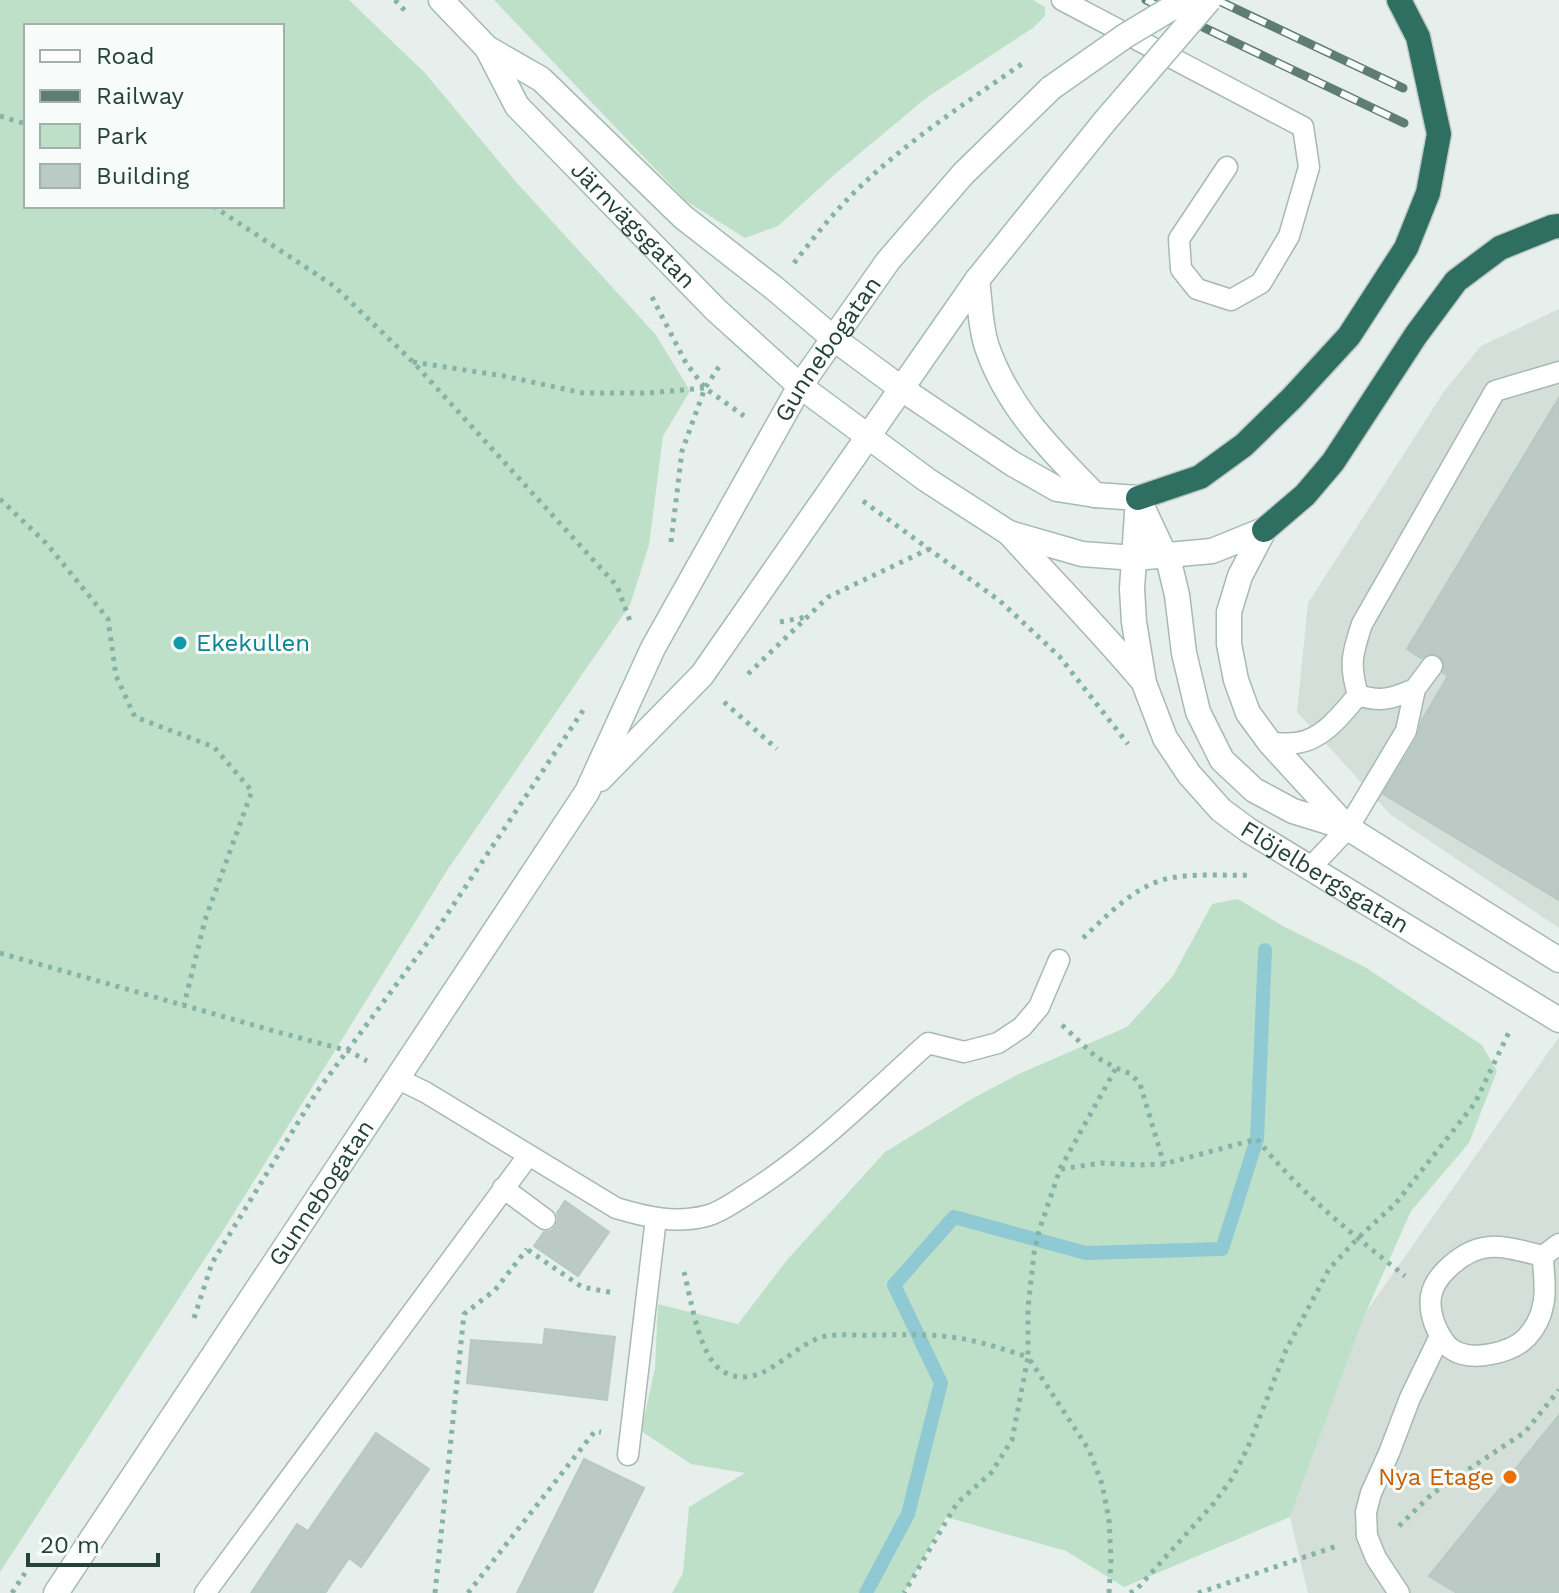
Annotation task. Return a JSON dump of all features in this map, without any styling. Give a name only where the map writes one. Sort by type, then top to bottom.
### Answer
[{"type":"highway","points":[[1138,498],[1200,477],[1244,445],[1349,336],[1406,248],[1428,193],[1439,134],[1418,37],[1399,0]]},
{"type":"highway","points":[[1264,530],[1305,495],[1333,462],[1416,335],[1456,281],[1500,248],[1559,226]]},
{"type":"street","name":"Järnvägsgatan","points":[[441,0],[487,48],[541,79],[683,217],[833,338]]},
{"type":"street","name":"Gunnebogatan","points":[[56,1593],[587,792],[653,648],[800,386],[833,338],[888,261],[953,185],[1051,88],[1125,36],[1185,0]]},
{"type":"street","name":"Gunnebogatan","points":[[587,792],[702,675],[977,280],[1105,121],[1209,0]]},
{"type":"street","name":"Järnvägsgatan","points":[[487,48],[517,106],[664,259],[800,386]]},
{"type":"street","points":[[977,280],[986,344],[1003,387],[1048,447],[1095,495]]},
{"type":"street","points":[[833,338],[979,443],[1057,489],[1138,498]]},
{"type":"street","name":"Flöjelbergsgatan","points":[[800,386],[927,480],[1009,533],[1144,683]]},
{"type":"street","name":"Flöjelbergsgatan","points":[[1138,498],[1170,566],[1184,653],[1198,712],[1222,760],[1254,790],[1293,811],[1348,828],[1559,960]]},
{"type":"street","name":"Flöjelbergsgatan","points":[[1138,498],[1132,589],[1144,683],[1165,738],[1189,774],[1221,810],[1248,830],[1559,1020]]},
{"type":"street","name":"Flöjelbergsgatan","points":[[1009,533],[1082,554],[1135,558],[1212,551],[1264,530]]},
{"type":"street","name":"Flöjelbergsgatan","points":[[1264,530],[1240,576],[1229,612],[1229,644],[1236,680],[1248,713],[1270,743],[1348,828]]},
{"type":"lane","points":[[1062,0],[1303,127],[1309,167],[1289,236],[1261,283],[1231,300],[1197,289],[1181,269],[1179,239],[1227,167]]},
{"type":"lane","points":[[1358,695],[1351,672],[1353,650],[1362,624],[1495,391],[1559,372]]},
{"type":"lane","points":[[1309,869],[1348,828],[1406,731],[1415,689],[1432,666]]},
{"type":"lane","points":[[1358,695],[1373,700],[1390,699],[1415,689]]},
{"type":"lane","points":[[1270,743],[1299,743],[1315,736],[1335,722],[1358,695]]},
{"type":"lane","points":[[396,1078],[425,1092],[616,1208],[663,1219],[708,1216],[778,1175],[928,1043],[964,1052],[998,1043],[1022,1027],[1039,1007],[1059,960]]},
{"type":"lane","points":[[205,1593],[528,1156]]},
{"type":"lane","points":[[503,1188],[545,1219]]},
{"type":"lane","points":[[628,1455],[646,1300],[663,1219]]},
{"type":"lane","points":[[1484,1246],[1551,1250],[1539,1321],[1525,1340],[1501,1352],[1476,1357],[1453,1351],[1440,1336],[1429,1311],[1433,1286],[1444,1271],[1464,1255],[1484,1246]]},
{"type":"lane","points":[[1399,1593],[1376,1558],[1367,1536],[1366,1512],[1410,1398],[1440,1336]]},
{"type":"path","points":[[774,288],[827,220],[860,186],[936,123],[1038,53]]},
{"type":"path","points":[[0,116],[24,123]]},
{"type":"path","points":[[216,208],[334,286],[413,362],[617,586],[633,630],[653,648]]},
{"type":"path","points":[[671,545],[682,451],[705,388],[742,333]]},
{"type":"path","points":[[413,362],[504,376],[583,393],[649,393],[705,388]]},
{"type":"path","points":[[0,499],[47,544],[108,619],[116,676],[135,717],[214,747],[252,791],[205,920],[184,1005]]},
{"type":"path","points":[[742,680],[828,597],[929,549]]},
{"type":"path","points":[[732,690],[724,702],[777,749]]},
{"type":"path","points":[[186,1331],[194,1318],[212,1263],[316,1093],[436,931],[587,705]]},
{"type":"path","points":[[1059,960],[1116,907],[1143,888],[1168,878],[1265,875]]},
{"type":"path","points":[[0,953],[349,1051],[396,1078]]},
{"type":"path","points":[[1039,1007],[1096,1057],[1131,1074],[1140,1084],[1164,1164]]},
{"type":"path","points":[[1130,1593],[1214,1503],[1233,1477],[1286,1350],[1329,1269],[1396,1203],[1475,1103],[1511,1028]]},
{"type":"path","points":[[904,1593],[957,1503],[991,1473],[1012,1440],[1028,1357],[1028,1308],[1039,1231],[1060,1169],[1116,1068]]},
{"type":"path","points":[[1060,1169],[1102,1163],[1164,1164],[1257,1139],[1272,1158],[1357,1239],[1430,1298]]},
{"type":"path","points":[[435,1593],[464,1314],[495,1290],[527,1249],[545,1219]]},
{"type":"path","points":[[663,1219],[704,1349],[711,1362],[724,1372],[743,1378],[756,1376],[806,1343],[826,1336],[934,1335],[968,1339],[1028,1357],[1089,1450],[1102,1484],[1109,1519],[1109,1593]]},
{"type":"path","points":[[527,1249],[582,1287],[646,1300]]},
{"type":"path","points":[[1198,1593],[1389,1527],[1401,1526],[1433,1493],[1525,1432],[1559,1390]]},
{"type":"path","points":[[468,1593],[595,1431],[630,1434]]},
{"type":"path","points":[[12,1593],[29,1567]]},
{"type":"shaded area","points":[[1559,309],[1559,928],[1391,815],[1297,712],[1308,603],[1445,390],[1481,346]]},
{"type":"shaded area","points":[[1559,1037],[1559,1593],[1308,1593],[1290,1517],[1366,1312]]},
{"type":"green space","points":[[0,0],[349,0],[425,73],[517,183],[656,335],[690,391],[663,436],[649,545],[630,605],[448,869],[219,1237],[0,1572]]},
{"type":"green space","points":[[494,0],[1033,0],[1045,7],[1045,16],[1033,28],[926,98],[778,226],[745,238],[686,201]]},
{"type":"green space","points":[[1238,899],[1283,926],[1365,967],[1482,1045],[1497,1071],[1469,1143],[1411,1211],[1366,1312],[1290,1517],[1124,1587],[1066,1551],[946,1517],[904,1593],[672,1593],[683,1573],[689,1507],[745,1473],[691,1464],[641,1431],[655,1368],[658,1304],[738,1324],[787,1260],[885,1152],[1021,1073],[1127,1027],[1173,976],[1212,904]]},
{"type":"building","points":[[1559,398],[1559,900],[1383,794],[1417,738],[1422,720],[1448,676],[1443,673],[1444,662],[1439,655],[1428,654],[1421,658],[1407,649]]},
{"type":"building","points":[[565,1201],[609,1232],[578,1276],[534,1246],[544,1232],[556,1226],[557,1213]]},
{"type":"building","points":[[545,1329],[615,1337],[607,1400],[467,1383],[471,1340],[543,1345]]},
{"type":"building","points":[[1559,1415],[1559,1593],[1457,1593],[1429,1576]]},
{"type":"building","points":[[376,1433],[429,1469],[361,1567],[349,1558],[325,1593],[251,1593],[297,1524],[308,1531]]},
{"type":"building","points":[[584,1459],[644,1488],[592,1593],[517,1593]]},
{"type":"waterway","points":[[866,1593],[908,1514],[941,1383],[894,1285],[954,1217],[1086,1253],[1222,1249],[1257,1139],[1265,950]]},
{"type":"railway","points":[[1146,0],[1404,123]]},
{"type":"railway","points":[[1217,0],[1403,88]]},
{"type":"place","name":"Ekekullen","points":[[180,643]]},
{"type":"place","name":"Nya Etage","points":[[1510,1477]]}]
